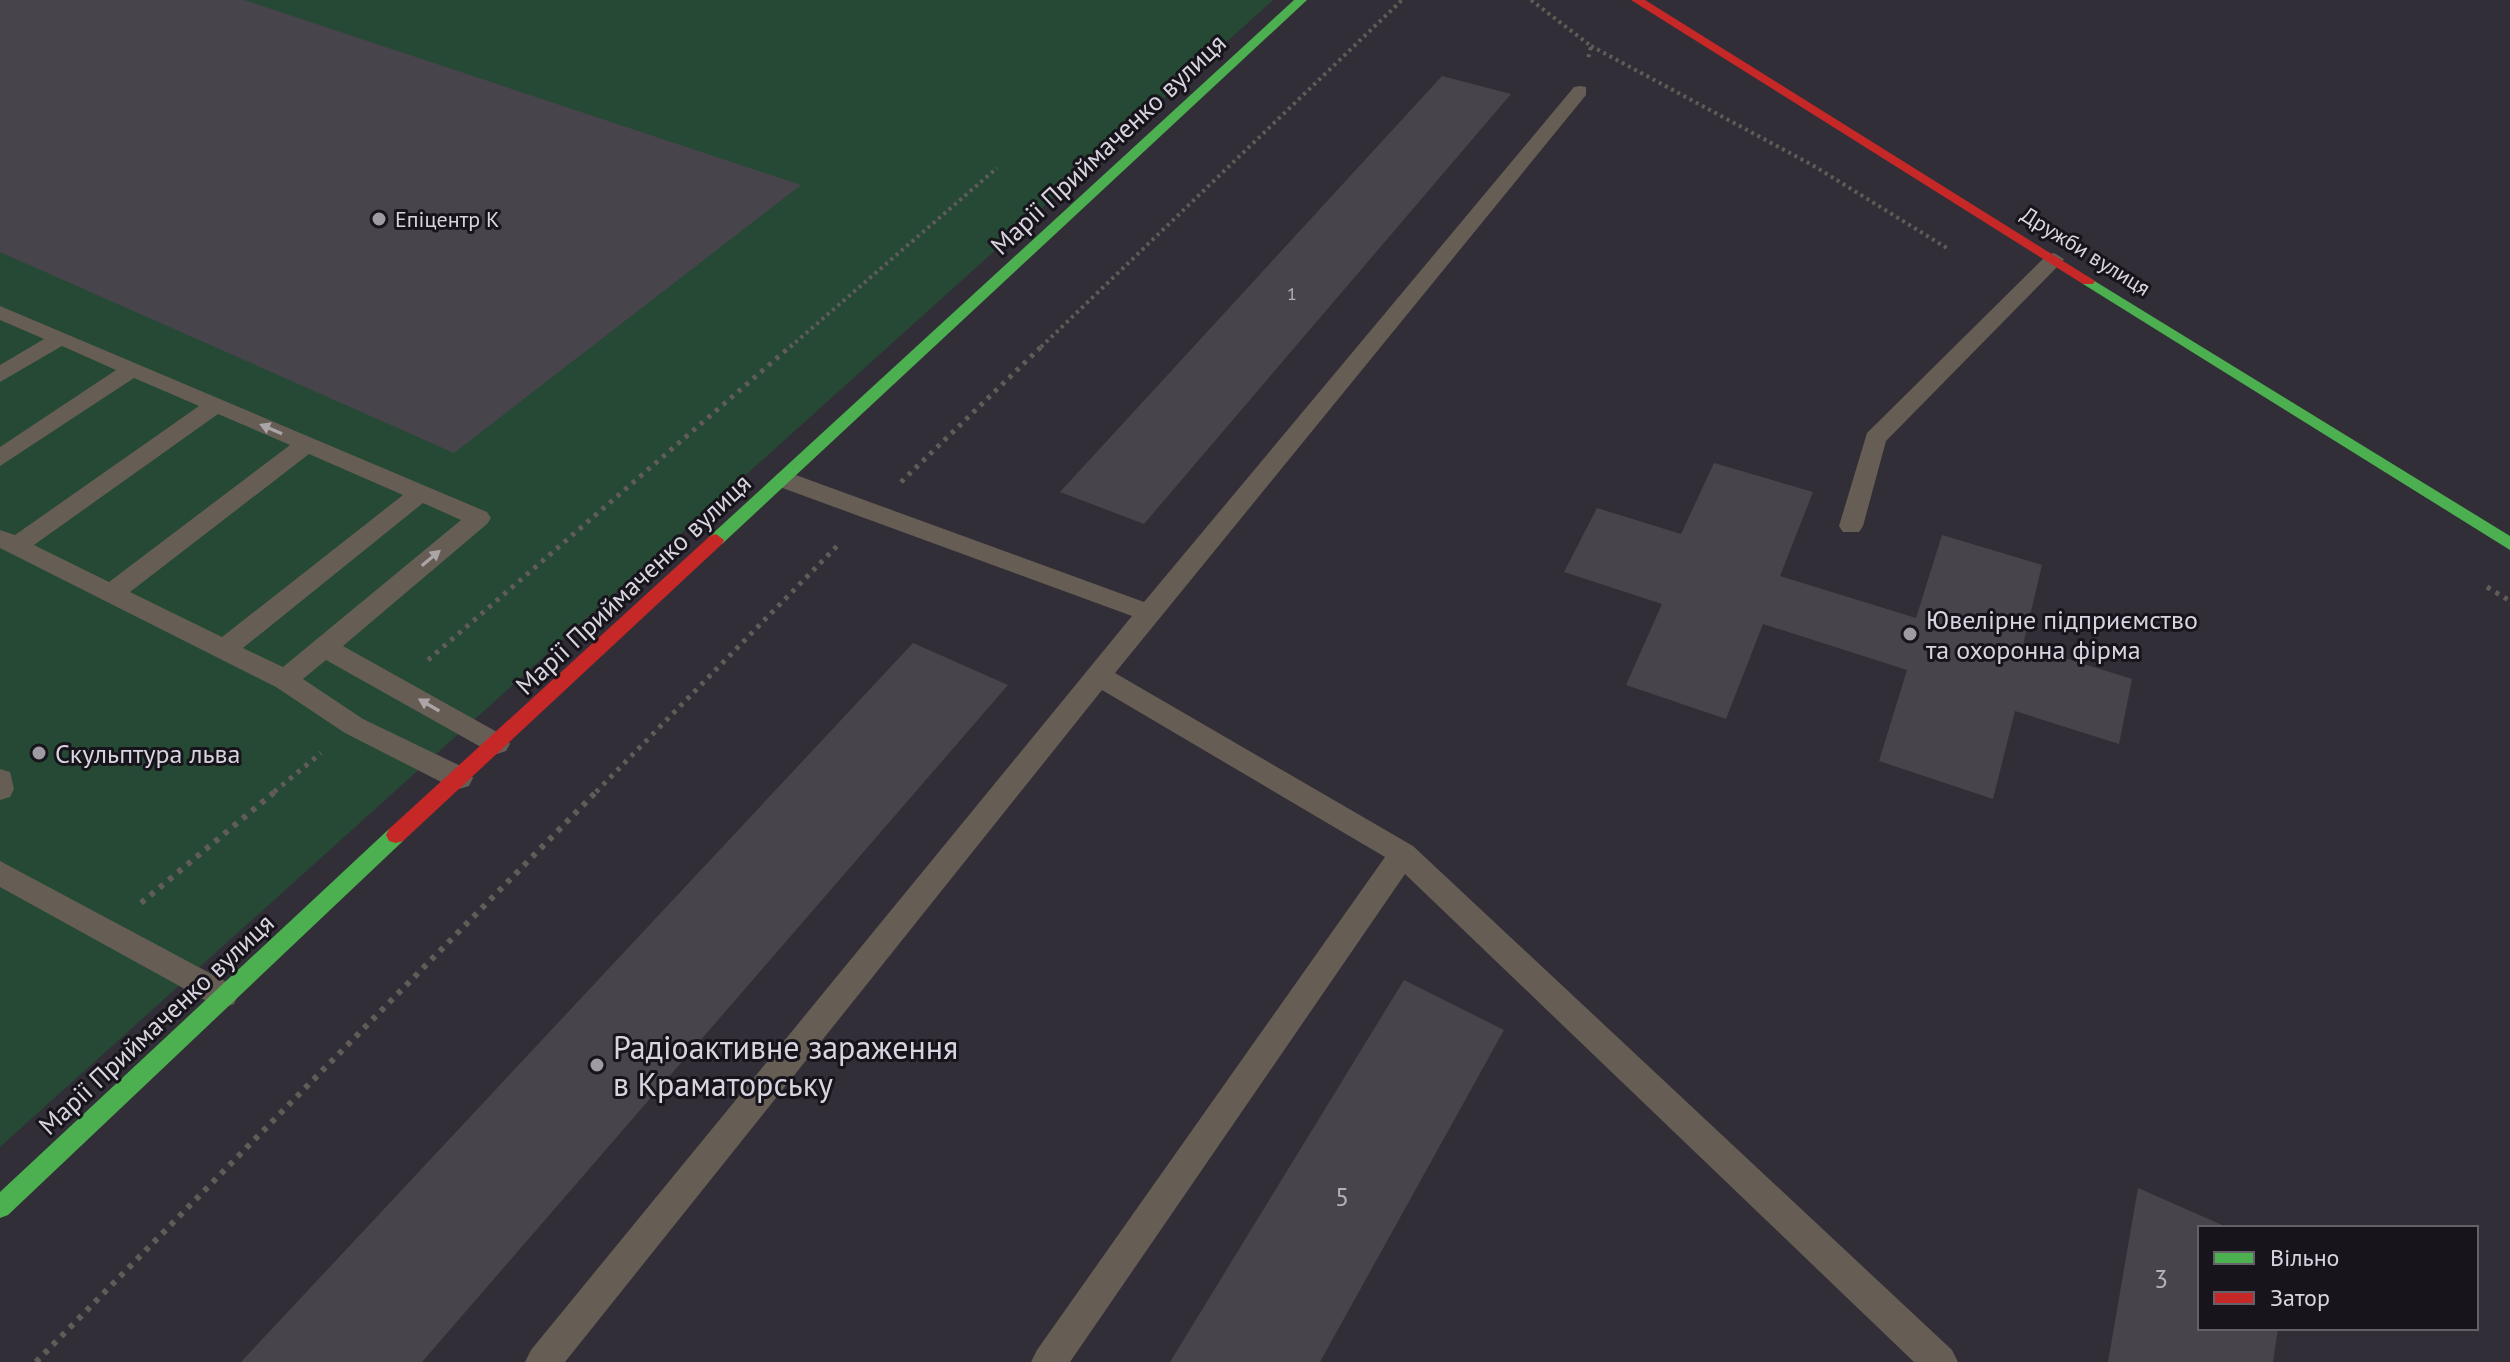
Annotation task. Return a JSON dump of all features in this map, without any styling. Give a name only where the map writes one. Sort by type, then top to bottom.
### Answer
[{"type":"street","name":"Марії Приймаченко вулиця","points":[[0,1207],[223,995],[785,480],[1301,0]]},
{"type":"street","name":"Дружби вулиця","points":[[1637,0],[2510,544]]},
{"type":"lane","points":[[543,1362],[1098,675],[1580,91]]},
{"type":"lane","points":[[1851,526],[1875,438],[2054,259]]},
{"type":"lane","points":[[0,312],[479,518],[285,680]]},
{"type":"lane","points":[[0,375],[60,338]]},
{"type":"lane","points":[[0,458],[132,369]]},
{"type":"lane","points":[[216,405],[8,542],[285,680],[354,726],[459,778]]},
{"type":"lane","points":[[110,594],[307,444]]},
{"type":"lane","points":[[785,480],[1149,613]]},
{"type":"lane","points":[[223,650],[421,493]]},
{"type":"lane","points":[[324,647],[497,744]]},
{"type":"lane","points":[[1098,675],[1403,854],[1940,1362]]},
{"type":"lane","points":[[0,780],[0,789]]},
{"type":"lane","points":[[1049,1362],[1403,854]]},
{"type":"lane","points":[[0,873],[223,995]]},
{"type":"path","points":[[36,1362],[871,511],[1402,0]]},
{"type":"path","points":[[1531,0],[1591,46],[1580,91]]},
{"type":"path","points":[[397,687],[997,168]]},
{"type":"path","points":[[107,932],[354,726]]},
{"type":"green space","points":[[0,0],[1273,0],[0,1147]]},
{"type":"building","name":"Епіцентр К","points":[[0,0],[244,0],[801,185],[454,453],[0,252]]},
{"type":"building","points":[[1442,76],[1511,94],[1144,524],[1060,492]]},
{"type":"building","name":"Ювелірне підприємство та охоронна фірма","points":[[1714,463],[1813,492],[1780,576],[1916,618],[1942,535],[2042,565],[2023,645],[2132,679],[2119,744],[2015,711],[1993,799],[1879,761],[1907,670],[1763,624],[1726,719],[1626,685],[1662,604],[1564,572],[1597,508],[1681,534]]},
{"type":"building","points":[[913,643],[1008,685],[422,1362],[241,1362]]},
{"type":"building","points":[[1404,980],[1504,1030],[1320,1362],[1170,1362]]},
{"type":"building","points":[[2138,1188],[2224,1226],[2198,1226],[2198,1330],[2278,1330],[2273,1362],[2108,1362]]},
{"type":"traffic: fast","points":[[716,540],[1301,0]]},
{"type":"traffic: fast","points":[[2088,281],[2510,544]]},
{"type":"traffic: fast","points":[[0,1207],[396,835]]},
{"type":"traffic: jam","points":[[1637,0],[2088,281]]},
{"type":"traffic: jam","points":[[396,835],[716,540]]},
{"type":"place","name":"Епіцентр К","points":[[379,219]]},
{"type":"place","name":"Ювелірне підприємство та охоронна фірма","points":[[1910,634]]},
{"type":"place","name":"Скульптура льва","points":[[39,753]]},
{"type":"place","name":"Радіоактивне зараження в Краматорську","points":[[597,1065]]}]
